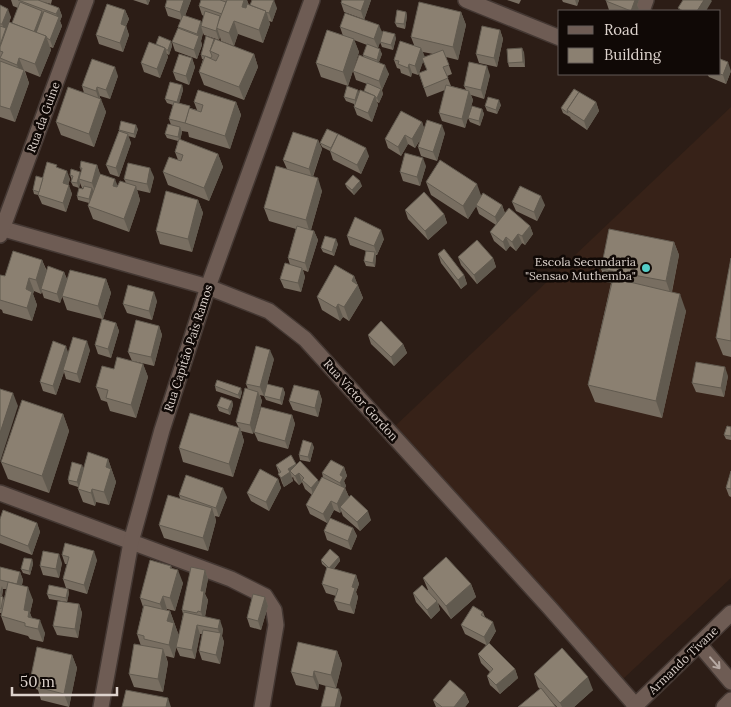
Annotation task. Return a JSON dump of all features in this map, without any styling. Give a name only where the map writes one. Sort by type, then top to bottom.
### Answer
[{"type":"street","name":"Rua da Guine","points":[[1,230],[86,0]]},
{"type":"street","name":"Rua Capitão Pais Ramos","points":[[101,707],[131,542],[162,430],[208,287],[312,0]]},
{"type":"street","points":[[466,0],[558,37]]},
{"type":"street","name":"Rua Victor Gordon","points":[[1,230],[208,287],[269,311],[305,339],[542,600],[635,706]]},
{"type":"street","points":[[0,493],[231,579],[264,596],[274,610],[276,625],[262,707]]},
{"type":"street","name":"Armando Tivane","points":[[635,706],[699,644],[728,623]]},
{"type":"street","points":[[699,644],[731,682]]},
{"type":"street","points":[[724,707],[731,700]]},
{"type":"shaded area","name":"Escola Secundaria \"Sensao Muthemba\"","points":[[731,107],[731,578],[623,679],[392,429]]},
{"type":"building","points":[[18,0],[38,0],[59,8],[56,14]]},
{"type":"building","points":[[167,0],[184,0],[180,12],[165,7]]},
{"type":"building","points":[[201,0],[220,0],[226,2],[222,14],[199,6]]},
{"type":"building","points":[[227,0],[244,0],[242,7],[246,8],[247,4],[266,11],[259,30],[234,21],[229,33],[216,28]]},
{"type":"building","points":[[252,0],[274,0],[269,13],[250,5]]},
{"type":"building","points":[[342,0],[365,0],[361,11],[341,3]]},
{"type":"building","points":[[606,0],[635,0],[631,10]]},
{"type":"building","points":[[683,0],[704,0],[698,10],[681,10],[678,8]]},
{"type":"building","points":[[20,2],[42,11],[34,32],[12,23]]},
{"type":"building","points":[[419,2],[461,12],[453,47],[411,37]]},
{"type":"building","points":[[107,4],[125,10],[121,24],[126,26],[120,43],[96,35]]},
{"type":"building","points":[[0,5],[8,9],[2,24],[0,24]]},
{"type":"building","points":[[397,10],[406,12],[404,24],[395,23]]},
{"type":"building","points":[[44,11],[59,17],[50,40],[46,36],[36,33]]},
{"type":"building","points":[[205,11],[220,16],[216,31],[201,26]]},
{"type":"building","points":[[345,13],[379,25],[374,39],[340,27]]},
{"type":"building","points":[[183,15],[201,21],[197,34],[178,27]]},
{"type":"building","points":[[9,22],[46,36],[35,64],[19,58],[17,65],[0,58],[3,52],[0,51],[0,47]]},
{"type":"building","points":[[0,26],[6,28],[0,45]]},
{"type":"building","points":[[482,26],[500,30],[494,58],[476,54]]},
{"type":"building","points":[[178,28],[199,36],[194,50],[172,42]]},
{"type":"building","points":[[327,30],[354,39],[343,72],[316,63]]},
{"type":"building","points":[[383,31],[395,34],[391,45],[380,42]]},
{"type":"building","points":[[159,36],[171,41],[168,50],[156,44]]},
{"type":"building","points":[[206,36],[214,39],[210,51],[211,58],[201,55]]},
{"type":"building","points":[[215,39],[254,54],[239,87],[199,72],[205,56],[216,61],[219,55],[210,51]]},
{"type":"building","points":[[400,41],[421,48],[415,66],[409,64],[408,68],[398,64],[399,61],[394,60]]},
{"type":"building","points":[[149,42],[165,48],[157,69],[141,63]]},
{"type":"building","points":[[367,44],[380,49],[377,60],[363,55]]},
{"type":"building","points":[[522,48],[523,62],[508,63],[507,49]]},
{"type":"building","points":[[443,50],[449,65],[443,67],[448,78],[424,88],[419,73],[427,70],[422,58]]},
{"type":"building","points":[[179,54],[192,58],[186,76],[173,72]]},
{"type":"building","points":[[359,55],[385,65],[379,81],[353,71]]},
{"type":"building","points":[[92,59],[115,67],[106,90],[97,87],[96,91],[82,86]]},
{"type":"building","points":[[721,59],[728,62],[723,75],[721,74]]},
{"type":"building","points":[[0,61],[24,70],[10,109],[0,106]]},
{"type":"building","points":[[469,62],[487,66],[481,90],[464,86]]},
{"type":"building","points":[[170,82],[182,85],[177,102],[165,99]]},
{"type":"building","points":[[367,83],[381,89],[377,98],[364,91]]},
{"type":"building","points":[[446,85],[469,91],[462,119],[439,113]]},
{"type":"building","points":[[347,86],[358,90],[355,100],[344,97]]},
{"type":"building","points":[[68,87],[101,99],[89,134],[56,122]]},
{"type":"building","points":[[574,89],[579,92],[567,110],[568,113],[561,108]]},
{"type":"building","points":[[198,90],[236,102],[225,136],[185,123],[189,108],[201,112],[203,105],[194,102]]},
{"type":"building","points":[[360,90],[375,96],[368,113],[354,107]]},
{"type":"building","points":[[579,92],[596,102],[584,121],[567,110]]},
{"type":"building","points":[[488,97],[499,100],[496,110],[485,106]]},
{"type":"building","points":[[174,102],[190,106],[185,123],[169,119]]},
{"type":"building","points":[[472,106],[482,109],[479,121],[468,118]]},
{"type":"building","points":[[401,111],[422,122],[412,139],[405,135],[398,147],[385,139]]},
{"type":"building","points":[[427,120],[442,125],[433,152],[418,147]]},
{"type":"building","points":[[121,121],[136,125],[134,134],[119,130]]},
{"type":"building","points":[[168,124],[180,127],[178,137],[165,134]]},
{"type":"building","points":[[327,129],[338,134],[331,148],[320,143]]},
{"type":"building","points":[[119,131],[128,134],[116,168],[106,165]]},
{"type":"building","points":[[293,132],[318,140],[309,169],[283,160]]},
{"type":"building","points":[[338,134],[366,148],[357,165],[330,151]]},
{"type":"building","points":[[179,139],[218,154],[204,188],[163,172],[169,157],[181,161],[183,155],[175,152]]},
{"type":"building","points":[[405,153],[423,158],[417,177],[400,172]]},
{"type":"building","points":[[440,160],[477,184],[463,206],[426,182]]},
{"type":"building","points":[[81,161],[97,165],[92,183],[79,179],[82,168],[80,168]]},
{"type":"building","points":[[47,162],[67,171],[63,183],[69,185],[63,203],[38,195]]},
{"type":"building","points":[[128,163],[150,168],[147,184],[124,179]]},
{"type":"building","points":[[276,166],[318,178],[306,220],[264,208]]},
{"type":"building","points":[[71,169],[80,172],[77,183],[71,182],[73,176],[70,175]]},
{"type":"building","points":[[100,174],[115,179],[113,186],[117,187],[120,181],[136,186],[124,219],[88,206]]},
{"type":"building","points":[[353,175],[360,181],[352,190],[345,184]]},
{"type":"building","points":[[36,176],[43,178],[39,192],[33,190]]},
{"type":"building","points":[[84,186],[92,188],[89,199],[77,196],[79,188],[83,189]]},
{"type":"building","points":[[520,186],[541,196],[534,212],[512,202]]},
{"type":"building","points":[[166,191],[198,200],[188,239],[156,231]]},
{"type":"building","points":[[424,192],[444,214],[425,231],[405,210]]},
{"type":"building","points":[[483,193],[502,205],[495,217],[476,205]]},
{"type":"building","points":[[509,208],[530,226],[522,236],[518,234],[512,242],[506,237],[503,242],[490,232]]},
{"type":"building","points":[[355,217],[381,230],[374,246],[347,236]]},
{"type":"building","points":[[297,226],[314,231],[305,263],[288,258]]},
{"type":"building","points":[[609,229],[674,242],[666,281],[601,269]]},
{"type":"building","points":[[325,236],[336,239],[332,252],[321,248]]},
{"type":"building","points":[[477,240],[493,258],[474,275],[458,257]]},
{"type":"building","points":[[444,249],[464,275],[458,280],[438,254]]},
{"type":"building","points":[[13,251],[42,260],[36,280],[29,278],[26,289],[32,292],[27,308],[0,300],[0,275],[5,276]]},
{"type":"building","points":[[366,251],[375,252],[373,263],[364,261]]},
{"type":"building","points":[[731,258],[731,341],[716,338]]},
{"type":"building","points":[[285,263],[302,268],[298,283],[280,279]]},
{"type":"building","points":[[335,265],[354,276],[352,281],[358,285],[344,307],[338,304],[336,308],[317,297]]},
{"type":"building","points":[[48,266],[64,272],[57,294],[41,289]]},
{"type":"building","points":[[70,270],[106,279],[98,306],[62,296]]},
{"type":"building","points":[[613,278],[680,294],[656,401],[588,385]]},
{"type":"building","points":[[128,285],[154,292],[149,311],[123,304]]},
{"type":"building","points":[[102,319],[116,323],[108,349],[95,345]]},
{"type":"building","points":[[136,320],[159,326],[151,357],[128,352]]},
{"type":"building","points":[[381,321],[403,344],[391,357],[368,335]]},
{"type":"building","points":[[73,337],[87,341],[77,374],[63,370]]},
{"type":"building","points":[[53,341],[66,346],[53,386],[40,382]]},
{"type":"building","points":[[256,346],[270,350],[260,387],[246,384]]},
{"type":"building","points":[[117,357],[143,364],[131,405],[106,398],[108,390],[96,387],[102,366],[114,369]]},
{"type":"building","points":[[696,362],[725,367],[721,388],[692,383]]},
{"type":"building","points":[[217,380],[241,388],[238,395],[215,386]]},
{"type":"building","points":[[267,384],[283,388],[280,400],[264,396]]},
{"type":"building","points":[[294,385],[319,391],[315,408],[289,401]]},
{"type":"building","points":[[245,388],[258,392],[250,425],[236,422]]},
{"type":"building","points":[[0,389],[13,393],[0,433]]},
{"type":"building","points":[[221,397],[232,401],[228,410],[217,406]]},
{"type":"building","points":[[22,400],[63,414],[42,476],[1,462]]},
{"type":"building","points":[[261,407],[292,415],[285,441],[254,432]]},
{"type":"building","points":[[190,413],[240,428],[229,464],[179,448]]},
{"type":"building","points":[[727,426],[731,427],[731,436],[724,435]]},
{"type":"building","points":[[303,440],[312,443],[308,457],[299,455]]},
{"type":"building","points":[[88,452],[108,459],[106,467],[111,469],[104,492],[92,489],[91,493],[78,489]]},
{"type":"building","points":[[291,455],[296,464],[288,469],[290,472],[281,478],[278,474],[281,472],[276,465]]},
{"type":"building","points":[[331,460],[344,467],[340,475],[343,477],[340,483],[322,473]]},
{"type":"building","points":[[300,461],[318,480],[311,488],[302,480],[304,478],[299,473],[295,476],[290,471]]},
{"type":"building","points":[[72,462],[82,465],[77,482],[68,480]]},
{"type":"building","points":[[260,469],[278,479],[266,502],[247,493]]},
{"type":"building","points":[[731,471],[731,489],[726,488]]},
{"type":"building","points":[[186,475],[223,488],[216,508],[179,495]]},
{"type":"building","points":[[322,477],[345,488],[337,504],[331,501],[323,514],[306,505]]},
{"type":"building","points":[[168,495],[212,508],[203,538],[159,525]]},
{"type":"building","points":[[351,495],[368,511],[357,522],[340,507]]},
{"type":"building","points":[[3,510],[37,523],[28,546],[0,535],[0,519]]},
{"type":"building","points":[[330,518],[353,528],[348,541],[324,531]]},
{"type":"building","points":[[65,543],[94,551],[84,585],[63,579],[69,557],[62,555]]},
{"type":"building","points":[[330,549],[339,557],[329,568],[321,560]]},
{"type":"building","points":[[43,551],[59,554],[56,569],[40,566]]},
{"type":"building","points":[[446,557],[471,584],[446,606],[423,578]]},
{"type":"building","points":[[24,558],[32,559],[29,571],[21,569]]},
{"type":"building","points":[[150,560],[178,570],[170,598],[163,596],[160,604],[140,598]]},
{"type":"building","points":[[0,567],[20,572],[17,584],[0,580]]},
{"type":"building","points":[[191,567],[205,570],[201,591],[204,591],[201,612],[198,611],[197,613],[182,610]]},
{"type":"building","points":[[327,567],[356,575],[352,587],[355,588],[350,605],[334,601],[338,589],[322,584]]},
{"type":"building","points":[[8,582],[28,587],[24,610],[29,611],[28,617],[40,620],[38,629],[1,616]]},
{"type":"building","points":[[49,585],[68,589],[66,598],[47,594]]},
{"type":"building","points":[[422,585],[437,601],[427,610],[413,593]]},
{"type":"building","points":[[253,594],[265,597],[258,621],[247,618]]},
{"type":"building","points":[[0,596],[3,597],[1,609],[0,608]]},
{"type":"building","points":[[58,601],[79,604],[75,629],[53,626]]},
{"type":"building","points":[[144,605],[170,611],[167,621],[174,623],[169,645],[144,639],[144,636],[137,634]]},
{"type":"building","points":[[473,606],[483,612],[481,615],[493,622],[484,637],[461,625]]},
{"type":"building","points":[[184,612],[220,620],[218,629],[197,625],[192,650],[176,647]]},
{"type":"building","points":[[203,630],[221,633],[216,655],[199,651]]},
{"type":"building","points":[[298,642],[337,651],[331,675],[314,671],[313,677],[291,672]]},
{"type":"building","points":[[489,643],[515,669],[496,685],[487,676],[493,669],[478,654]]},
{"type":"building","points":[[134,644],[163,649],[158,679],[129,674]]},
{"type":"building","points":[[37,647],[72,655],[64,694],[37,687],[39,678],[31,676]]},
{"type":"building","points":[[562,648],[588,677],[560,703],[534,674]]},
{"type":"building","points":[[450,680],[465,693],[454,707],[442,707],[433,700]]},
{"type":"building","points":[[326,686],[339,689],[335,707],[321,707]]},
{"type":"building","points":[[541,688],[556,707],[518,707]]},
{"type":"building","points":[[126,690],[168,698],[166,707],[122,707]]},
{"type":"place","name":"Escola Secundaria \"Sensao Muthemba\"","points":[[646,268]]}]
